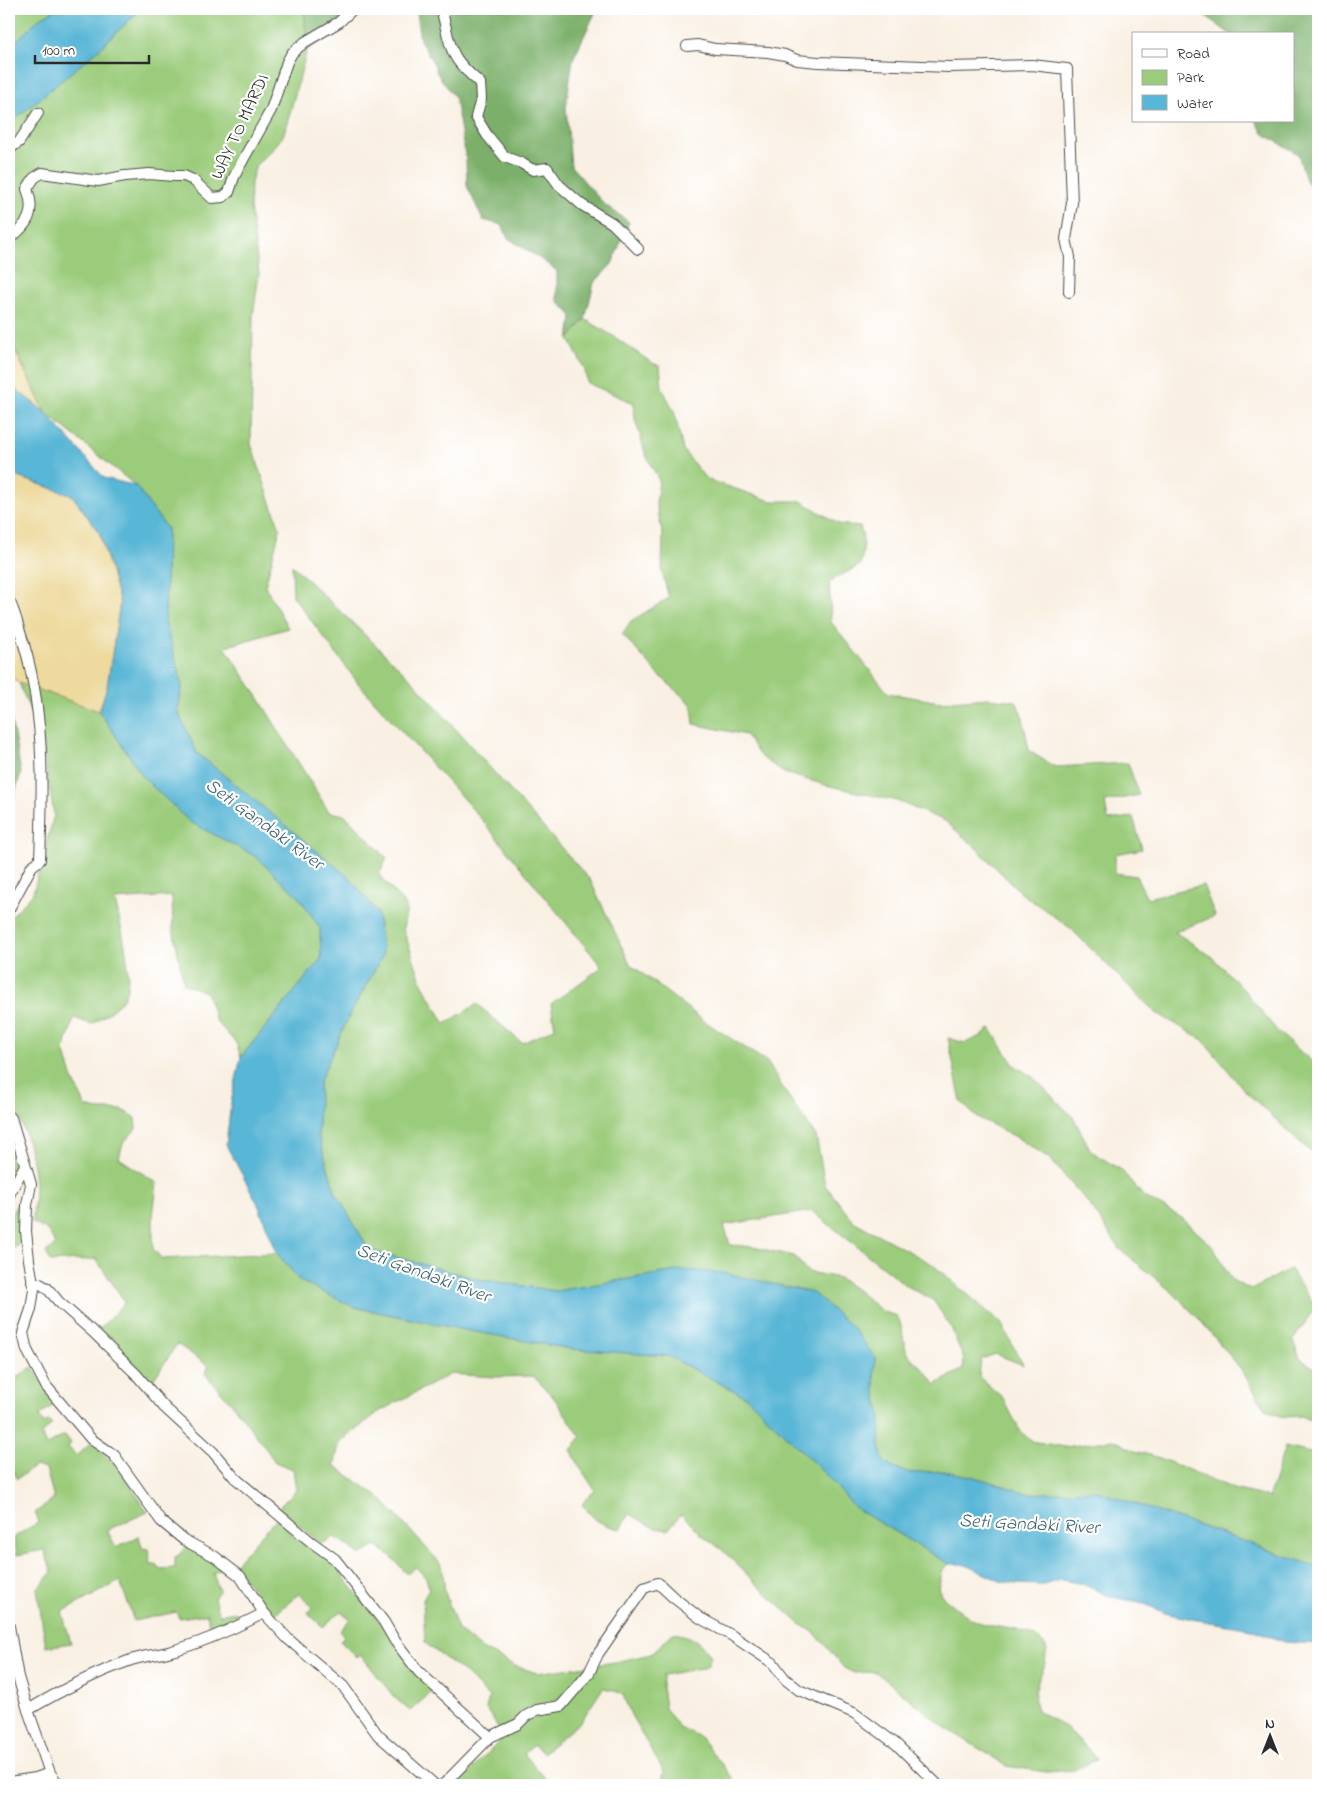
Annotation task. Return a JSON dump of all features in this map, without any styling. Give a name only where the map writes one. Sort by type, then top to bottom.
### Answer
[{"type":"street","name":"WAY TO MARDI","points":[[9,239],[24,229],[31,207],[27,189],[34,178],[42,173],[98,181],[149,174],[184,176],[193,180],[212,198],[224,197],[229,192],[234,177],[271,110],[287,62],[292,54],[305,42],[339,22],[353,9]]},
{"type":"street","points":[[441,9],[454,56],[480,83],[481,99],[476,117],[486,135],[505,156],[533,170],[547,168],[559,184],[582,204],[612,223],[638,249]]},
{"type":"street","points":[[686,46],[698,45],[715,49],[768,52],[804,61],[949,67],[1032,65],[1067,68],[1072,203],[1066,239],[1070,257],[1069,292]]},
{"type":"street","points":[[9,149],[19,142],[38,113]]},
{"type":"street","points":[[9,600],[24,643],[39,709],[42,816],[40,860],[32,866],[9,909]]},
{"type":"street","points":[[9,1118],[11,1118],[22,1150],[24,1167],[31,1184],[27,1205],[26,1231],[34,1290],[31,1309],[23,1333],[27,1350],[46,1386],[91,1439],[114,1455],[161,1521],[184,1540],[229,1567],[240,1576],[264,1613],[288,1639],[343,1686],[378,1735],[435,1785]]},
{"type":"street","points":[[9,1195],[24,1167]]},
{"type":"street","points":[[32,1282],[47,1288],[59,1302],[93,1332],[136,1374],[164,1407],[213,1452],[235,1478],[310,1541],[335,1559],[384,1622],[395,1641],[419,1672],[490,1738]]},
{"type":"street","points":[[443,1785],[490,1738],[518,1724],[526,1716],[537,1710],[561,1706],[589,1674],[598,1654],[644,1588],[658,1583],[700,1618],[731,1635],[772,1663],[785,1679],[799,1690],[854,1713],[896,1744],[938,1785]]},
{"type":"street","points":[[28,1710],[57,1693],[112,1668],[228,1632],[264,1613]]},
{"type":"street","points":[[9,1626],[18,1677],[28,1710],[50,1773],[59,1785]]},
{"type":"street","points":[[9,1782],[36,1778],[50,1773]]},
{"type":"green space","points":[[9,9],[56,9],[39,19],[9,48]]},
{"type":"green space","points":[[141,9],[304,9],[307,50],[288,120],[283,136],[256,165],[251,182],[250,207],[259,274],[253,316],[251,444],[280,529],[265,586],[288,628],[225,647],[329,812],[345,815],[387,858],[379,875],[407,907],[403,929],[422,983],[445,1024],[477,1004],[522,1043],[555,1028],[551,1004],[602,967],[478,815],[358,683],[293,596],[292,565],[412,680],[590,880],[630,964],[704,1021],[767,1062],[816,1136],[825,1185],[853,1221],[932,1264],[1001,1323],[1023,1365],[996,1354],[981,1359],[979,1377],[1003,1398],[1020,1431],[1031,1441],[1065,1447],[1114,1440],[1135,1451],[1160,1458],[1234,1489],[1270,1498],[1269,1495],[1285,1447],[1318,1455],[1318,1567],[1095,1490],[1030,1494],[974,1477],[944,1471],[911,1473],[895,1469],[883,1460],[880,1447],[881,1416],[874,1386],[875,1357],[682,1270],[556,1291],[477,1279],[369,1250],[335,1191],[318,1135],[319,1082],[350,1014],[383,955],[252,799],[197,753],[178,712],[182,684],[165,622],[167,529],[136,486],[45,412],[9,335],[9,124],[96,52]],"holes":[[[812,1211],[907,1286],[933,1300],[951,1327],[964,1360],[963,1369],[935,1385],[930,1376],[909,1355],[897,1316],[883,1312],[839,1278],[808,1272],[794,1256],[753,1247],[730,1245],[724,1225]]]},
{"type":"green space","points":[[304,9],[357,9],[328,37],[307,50]]},
{"type":"green space","points":[[418,9],[597,9],[573,59],[566,106],[571,166],[604,204],[629,222],[612,264],[594,283],[585,319],[569,339],[572,316],[557,300],[557,271],[508,238],[502,225],[483,220],[467,186],[466,160],[455,98],[437,73],[420,40],[417,20]]},
{"type":"green space","points":[[1196,9],[1318,9],[1318,200],[1306,180],[1298,154],[1264,134],[1257,122],[1294,122],[1294,32],[1227,32]]},
{"type":"green space","points":[[585,319],[652,363],[660,366],[662,388],[674,411],[683,450],[706,479],[771,501],[801,501],[839,524],[860,527],[863,546],[860,565],[829,582],[831,622],[888,693],[940,702],[988,698],[1016,701],[1023,718],[1029,751],[1055,767],[1128,763],[1139,795],[1105,802],[1108,820],[1133,817],[1142,849],[1115,854],[1115,873],[1136,876],[1147,898],[1203,885],[1215,916],[1175,932],[1211,956],[1243,989],[1277,1031],[1318,1067],[1318,1162],[1315,1156],[1245,1091],[1203,1040],[1155,1012],[1069,927],[1021,893],[971,843],[945,821],[897,801],[826,785],[784,773],[760,756],[746,735],[694,724],[692,705],[659,675],[622,634],[631,621],[669,598],[662,572],[663,536],[656,504],[659,480],[646,455],[635,419],[634,403],[587,383],[585,370],[569,339]]},
{"type":"green space","points":[[19,683],[99,711],[144,778],[190,822],[255,856],[299,897],[320,928],[321,959],[241,1057],[236,1043],[216,1021],[206,992],[184,984],[173,928],[172,896],[115,900],[127,963],[127,988],[124,997],[114,1009],[91,1024],[74,1018],[64,1050],[73,1080],[86,1107],[98,1110],[122,1110],[135,1117],[136,1129],[123,1143],[119,1158],[157,1183],[153,1216],[153,1249],[162,1259],[277,1253],[300,1281],[354,1307],[464,1330],[571,1349],[668,1356],[748,1398],[829,1478],[855,1508],[949,1564],[943,1570],[938,1587],[948,1602],[975,1621],[1022,1632],[1038,1639],[1046,1646],[1045,1664],[1035,1693],[1037,1710],[1067,1728],[1098,1759],[1074,1770],[1046,1772],[1007,1766],[946,1728],[876,1672],[854,1673],[844,1668],[815,1633],[799,1623],[681,1514],[668,1530],[655,1528],[629,1514],[620,1529],[602,1524],[594,1518],[582,1504],[595,1490],[571,1450],[581,1437],[554,1398],[533,1376],[494,1377],[451,1374],[380,1411],[340,1442],[334,1465],[380,1498],[442,1565],[445,1592],[458,1630],[482,1649],[515,1666],[537,1673],[615,1662],[651,1654],[673,1633],[691,1638],[703,1646],[711,1656],[707,1667],[663,1675],[662,1687],[665,1708],[679,1727],[700,1737],[735,1781],[735,1785],[661,1785],[664,1772],[631,1715],[623,1695],[603,1688],[581,1721],[543,1753],[534,1745],[524,1754],[551,1785],[456,1785],[506,1735],[499,1729],[486,1709],[489,1697],[466,1674],[425,1643],[423,1600],[429,1588],[426,1578],[416,1567],[407,1574],[391,1556],[376,1546],[360,1555],[334,1537],[321,1544],[278,1508],[296,1490],[293,1469],[275,1462],[232,1404],[205,1374],[209,1366],[177,1344],[150,1385],[98,1331],[125,1302],[96,1259],[50,1262],[46,1252],[56,1245],[48,1231],[32,1222],[35,1191],[34,1171],[25,1132],[15,1111],[9,1106],[9,919],[33,893],[54,815],[41,737]]},
{"type":"green space","points":[[9,707],[21,773],[9,812]]},
{"type":"green space","points":[[990,1028],[1014,1065],[1034,1078],[1073,1117],[1091,1151],[1122,1171],[1144,1197],[1182,1218],[1213,1247],[1232,1280],[1251,1290],[1290,1269],[1316,1308],[1293,1341],[1300,1359],[1318,1370],[1318,1424],[1301,1416],[1283,1417],[1265,1409],[1241,1369],[1199,1319],[1172,1292],[1120,1249],[1090,1205],[1049,1158],[1016,1137],[975,1116],[961,1102],[948,1038],[965,1043],[983,1035]]},
{"type":"green space","points":[[9,1150],[15,1164],[9,1181]]},
{"type":"green space","points":[[19,1201],[23,1243],[9,1250],[9,1218]]},
{"type":"green space","points":[[32,1367],[56,1403],[39,1416],[44,1424],[49,1421],[52,1424],[41,1434],[46,1446],[65,1435],[71,1443],[68,1447],[77,1456],[91,1443],[117,1466],[148,1512],[107,1530],[116,1548],[139,1536],[142,1548],[148,1549],[151,1564],[156,1564],[158,1569],[175,1568],[175,1557],[186,1546],[223,1568],[213,1573],[219,1591],[214,1598],[219,1615],[235,1612],[240,1621],[211,1635],[207,1614],[179,1618],[176,1612],[134,1621],[120,1581],[62,1612],[71,1643],[46,1647],[37,1589],[52,1572],[44,1550],[17,1555],[14,1537],[39,1522],[35,1513],[54,1498],[46,1469],[35,1466],[17,1479],[9,1463],[9,1383]]},
{"type":"green space","points":[[277,1518],[295,1537],[330,1560],[434,1690],[410,1711],[394,1697],[361,1655],[356,1657],[340,1641],[344,1636],[340,1631],[350,1619],[341,1611],[323,1627],[308,1613],[313,1607],[299,1594],[273,1616],[234,1565]]},
{"type":"sand","points":[[9,339],[45,412],[9,384]]},
{"type":"sand","points":[[9,474],[72,495],[100,534],[120,603],[107,687],[99,711],[19,683],[9,676]]},
{"type":"water","points":[[56,9],[141,9],[96,52],[9,124],[9,48],[39,19]]},
{"type":"water","name":"Seti Gandaki River","points":[[9,384],[45,412],[104,478],[136,486],[167,529],[165,622],[182,684],[178,712],[197,753],[350,878],[377,912],[383,955],[350,1014],[319,1082],[318,1135],[335,1191],[369,1250],[477,1279],[556,1291],[682,1270],[725,1273],[813,1293],[851,1326],[875,1357],[874,1386],[881,1416],[880,1447],[883,1460],[888,1465],[911,1473],[944,1471],[974,1477],[1030,1494],[1095,1490],[1318,1567],[1318,1644],[1284,1642],[1252,1629],[1165,1613],[1140,1602],[1111,1597],[1080,1583],[1061,1580],[1043,1585],[1016,1584],[1000,1581],[963,1564],[949,1564],[855,1508],[829,1478],[748,1398],[668,1356],[571,1349],[464,1330],[354,1307],[300,1281],[277,1253],[257,1202],[226,1145],[231,1102],[241,1057],[321,959],[320,928],[299,897],[255,856],[190,822],[144,778],[99,711],[107,687],[120,603],[100,534],[72,495],[9,474]]}]
